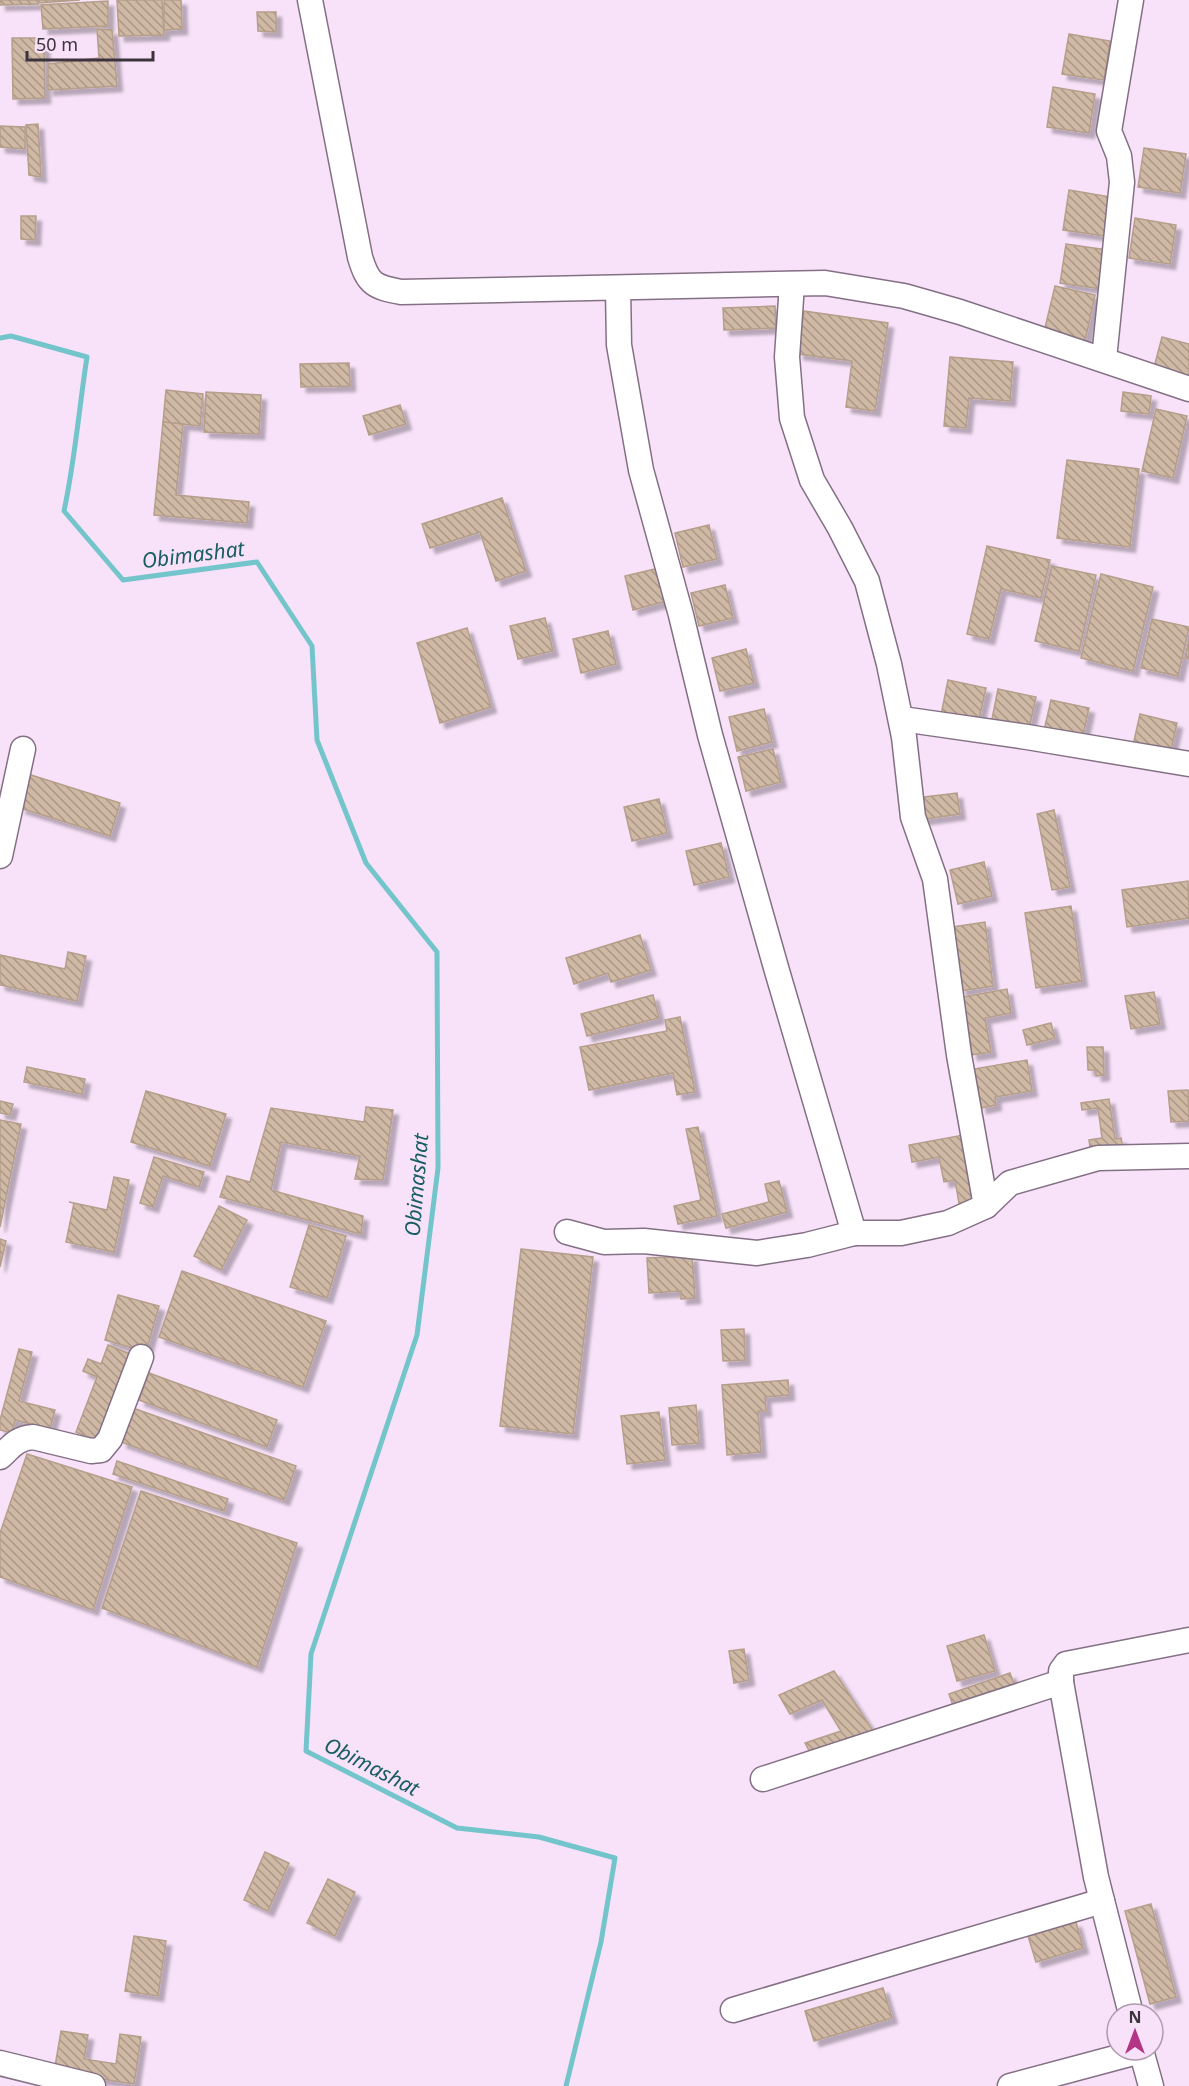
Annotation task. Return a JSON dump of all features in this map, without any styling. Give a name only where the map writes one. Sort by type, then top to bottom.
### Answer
[{"type":"street","points":[[310,0],[365,276],[381,288],[401,292],[825,283],[904,296],[960,312],[1189,389]]},
{"type":"street","points":[[1104,359],[1122,182],[1119,156],[1109,131],[1131,0]]},
{"type":"street","points":[[792,284],[787,357],[792,418],[812,480],[867,581],[889,664],[903,737],[913,818],[935,879],[959,1055],[986,1206]]},
{"type":"street","points":[[618,288],[619,345],[641,470],[714,747],[854,1233]]},
{"type":"street","points":[[909,720],[1189,764]]},
{"type":"street","points":[[0,856],[23,749]]},
{"type":"street","points":[[567,1232],[604,1242],[644,1241],[757,1253],[807,1245],[854,1233],[901,1233],[948,1223],[986,1206],[1010,1183],[1098,1158],[1189,1156]]},
{"type":"street","points":[[0,1457],[24,1437],[33,1437],[91,1451],[100,1450],[110,1439],[141,1358]]},
{"type":"street","points":[[1128,2002],[1102,1901],[1060,1682],[1060,1671],[1066,1664],[1189,1640]]},
{"type":"street","points":[[763,1779],[1060,1682]]},
{"type":"street","points":[[734,2010],[1102,1901]]},
{"type":"street","points":[[1010,2086],[1105,2060]]},
{"type":"street","points":[[1144,2062],[1151,2086]]},
{"type":"street","points":[[0,2063],[93,2086]]},
{"type":"building","points":[[0,0],[38,0],[38,4],[0,5]]},
{"type":"building","points":[[39,0],[80,0],[39,3]]},
{"type":"building","points":[[117,0],[162,0],[164,35],[119,36]]},
{"type":"building","points":[[164,0],[181,0],[182,29],[164,30]]},
{"type":"building","points":[[108,1],[108,26],[43,29],[41,5]]},
{"type":"building","points":[[257,12],[276,12],[276,32],[258,31]]},
{"type":"building","points":[[97,29],[112,30],[117,86],[48,90],[48,64],[99,58]]},
{"type":"building","points":[[1069,34],[1110,41],[1104,80],[1062,74]]},
{"type":"building","points":[[12,38],[44,38],[45,98],[13,99]]},
{"type":"building","points":[[1053,87],[1095,94],[1089,133],[1047,127]]},
{"type":"building","points":[[38,124],[41,177],[29,175],[26,125]]},
{"type":"building","points":[[0,126],[25,127],[25,149],[0,147]]},
{"type":"building","points":[[1144,148],[1186,154],[1180,193],[1138,187]]},
{"type":"building","points":[[1069,190],[1111,197],[1105,236],[1063,230]]},
{"type":"building","points":[[21,216],[36,216],[35,240],[21,239]]},
{"type":"building","points":[[1135,218],[1176,225],[1170,264],[1129,258]]},
{"type":"building","points":[[1066,244],[1107,250],[1101,289],[1060,283]]},
{"type":"building","points":[[1055,286],[1095,295],[1085,341],[1044,332]]},
{"type":"building","points":[[775,306],[776,328],[724,330],[723,308]]},
{"type":"building","points":[[804,311],[888,323],[875,411],[846,407],[852,361],[798,354]]},
{"type":"building","points":[[1162,337],[1189,344],[1189,379],[1153,371]]},
{"type":"building","points":[[950,357],[1013,362],[1010,401],[969,398],[966,428],[944,426]]},
{"type":"building","points":[[349,363],[350,386],[301,387],[300,364]]},
{"type":"building","points":[[166,390],[203,394],[200,426],[163,422]]},
{"type":"building","points":[[206,392],[261,395],[259,434],[204,432]]},
{"type":"building","points":[[1123,392],[1151,396],[1149,414],[1121,411]]},
{"type":"building","points":[[400,405],[406,424],[369,435],[363,416]]},
{"type":"building","points":[[1156,409],[1187,416],[1173,478],[1142,471]]},
{"type":"building","points":[[163,422],[183,424],[176,495],[249,502],[247,523],[154,515]]},
{"type":"building","points":[[1067,460],[1139,469],[1130,547],[1057,538]]},
{"type":"building","points":[[502,498],[526,571],[496,581],[480,532],[430,548],[422,524]]},
{"type":"building","points":[[709,525],[717,559],[683,567],[675,533]]},
{"type":"building","points":[[987,546],[1050,560],[1041,598],[1001,589],[989,639],[967,634]]},
{"type":"building","points":[[1052,566],[1096,575],[1079,651],[1035,641]]},
{"type":"building","points":[[659,568],[667,601],[633,610],[625,576]]},
{"type":"building","points":[[1101,574],[1153,587],[1133,671],[1081,658]]},
{"type":"building","points":[[725,585],[733,618],[699,626],[691,593]]},
{"type":"building","points":[[545,618],[553,651],[518,659],[510,626]]},
{"type":"building","points":[[1152,619],[1189,627],[1178,676],[1141,668]]},
{"type":"building","points":[[467,628],[491,707],[440,723],[417,643]]},
{"type":"building","points":[[608,631],[616,664],[581,673],[573,639]]},
{"type":"building","points":[[1189,641],[1189,659],[1185,658]]},
{"type":"building","points":[[746,649],[754,683],[720,691],[712,658]]},
{"type":"building","points":[[948,680],[986,688],[978,723],[941,715]]},
{"type":"building","points":[[998,689],[1036,697],[1028,733],[991,724]]},
{"type":"building","points":[[1051,700],[1089,708],[1081,744],[1043,735]]},
{"type":"building","points":[[764,709],[772,742],[737,751],[729,717]]},
{"type":"building","points":[[1140,714],[1177,723],[1169,758],[1132,750]]},
{"type":"building","points":[[773,749],[781,782],[746,791],[738,757]]},
{"type":"building","points":[[31,775],[120,803],[110,836],[20,808]]},
{"type":"building","points":[[957,793],[960,814],[919,820],[916,798]]},
{"type":"building","points":[[659,799],[667,833],[632,841],[624,807]]},
{"type":"building","points":[[1054,810],[1070,887],[1052,890],[1037,814]]},
{"type":"building","points":[[721,843],[729,877],[694,885],[686,851]]},
{"type":"building","points":[[984,862],[992,896],[958,904],[950,870]]},
{"type":"building","points":[[1188,881],[1189,918],[1127,927],[1122,890]]},
{"type":"building","points":[[1071,906],[1082,981],[1036,988],[1025,913]]},
{"type":"building","points":[[985,922],[993,986],[961,991],[953,927]]},
{"type":"building","points":[[640,935],[651,970],[611,982],[608,973],[574,984],[566,958]]},
{"type":"building","points":[[68,952],[86,956],[77,1001],[0,985],[0,955],[65,969]]},
{"type":"building","points":[[1007,989],[1011,1013],[985,1018],[991,1052],[972,1055],[962,997]]},
{"type":"building","points":[[1154,992],[1160,1024],[1131,1029],[1125,996]]},
{"type":"building","points":[[653,995],[659,1018],[587,1036],[581,1014]]},
{"type":"building","points":[[680,1017],[695,1092],[677,1095],[673,1073],[589,1090],[580,1047],[667,1031],[665,1020]]},
{"type":"building","points":[[1051,1023],[1055,1038],[1027,1045],[1023,1030]]},
{"type":"building","points":[[1087,1047],[1103,1047],[1104,1075],[1096,1076],[1096,1070],[1088,1070]]},
{"type":"building","points":[[1027,1060],[1032,1091],[995,1097],[996,1105],[981,1108],[974,1069]]},
{"type":"building","points":[[27,1067],[85,1079],[82,1094],[24,1082]]},
{"type":"building","points":[[1188,1090],[1189,1121],[1171,1122],[1168,1091]]},
{"type":"building","points":[[146,1091],[226,1114],[210,1166],[131,1142]]},
{"type":"building","points":[[1109,1099],[1115,1139],[1121,1138],[1123,1149],[1091,1154],[1089,1140],[1102,1138],[1098,1108],[1082,1110],[1081,1103]]},
{"type":"building","points":[[0,1101],[13,1104],[10,1115],[0,1113]]},
{"type":"building","points":[[366,1107],[393,1110],[383,1180],[355,1179],[360,1156],[281,1142],[271,1190],[363,1216],[361,1234],[220,1197],[227,1176],[250,1182],[271,1108],[364,1122]]},
{"type":"building","points":[[0,1120],[21,1124],[0,1227]]},
{"type":"building","points":[[698,1127],[717,1216],[678,1224],[674,1206],[701,1200],[686,1129]]},
{"type":"building","points":[[963,1135],[977,1206],[960,1209],[955,1180],[944,1182],[939,1157],[912,1162],[909,1145]]},
{"type":"building","points":[[154,1157],[204,1172],[199,1187],[163,1176],[153,1207],[140,1203]]},
{"type":"building","points":[[114,1177],[129,1180],[114,1252],[66,1242],[74,1203],[107,1210]]},
{"type":"building","points":[[779,1181],[787,1212],[726,1228],[722,1214],[769,1202],[765,1184]]},
{"type":"building","points":[[219,1206],[247,1220],[221,1270],[194,1256]]},
{"type":"building","points":[[309,1225],[346,1236],[327,1298],[290,1287]]},
{"type":"building","points":[[0,1239],[6,1241],[0,1267]]},
{"type":"building","points":[[521,1249],[593,1257],[573,1434],[500,1426]]},
{"type":"building","points":[[692,1256],[695,1298],[681,1299],[681,1291],[649,1293],[647,1258]]},
{"type":"building","points":[[182,1271],[326,1321],[303,1387],[159,1337]]},
{"type":"building","points":[[118,1295],[159,1306],[146,1352],[105,1340]]},
{"type":"building","points":[[744,1329],[745,1360],[723,1361],[721,1330]]},
{"type":"building","points":[[108,1345],[135,1356],[101,1442],[76,1432],[97,1377],[83,1371],[88,1359],[101,1364]]},
{"type":"building","points":[[19,1349],[32,1352],[19,1401],[55,1410],[50,1429],[15,1420],[12,1433],[0,1430],[0,1420]]},
{"type":"building","points":[[149,1373],[277,1420],[267,1447],[139,1400]]},
{"type":"building","points":[[788,1380],[789,1395],[765,1397],[766,1411],[758,1411],[761,1452],[727,1455],[722,1385]]},
{"type":"building","points":[[696,1405],[699,1443],[672,1445],[669,1408]]},
{"type":"building","points":[[133,1408],[296,1466],[284,1500],[121,1442]]},
{"type":"building","points":[[659,1412],[665,1460],[627,1464],[621,1416]]},
{"type":"building","points":[[27,1454],[132,1487],[93,1610],[0,1577],[0,1533]]},
{"type":"building","points":[[117,1461],[228,1499],[224,1511],[113,1474]]},
{"type":"building","points":[[141,1491],[297,1543],[257,1667],[102,1608]]},
{"type":"building","points":[[984,1635],[995,1671],[957,1681],[947,1646]]},
{"type":"building","points":[[744,1649],[749,1680],[734,1683],[729,1651]]},
{"type":"building","points":[[834,1671],[877,1737],[814,1760],[805,1743],[841,1731],[822,1700],[790,1714],[779,1695]]},
{"type":"building","points":[[1010,1673],[1017,1692],[956,1714],[949,1694]]},
{"type":"building","points":[[265,1852],[289,1863],[268,1911],[244,1900]]},
{"type":"building","points":[[328,1879],[355,1892],[335,1936],[307,1923]]},
{"type":"building","points":[[1151,1904],[1176,1997],[1149,2002],[1125,1911]]},
{"type":"building","points":[[1076,1922],[1083,1948],[1036,1962],[1028,1936]]},
{"type":"building","points":[[134,1936],[166,1941],[158,1996],[125,1991]]},
{"type":"building","points":[[883,1988],[892,2018],[814,2041],[805,2011]]},
{"type":"building","points":[[61,2031],[88,2035],[84,2059],[116,2064],[120,2034],[141,2037],[134,2084],[54,2072]]},
{"type":"waterway","name":"Obimashat","points":[[0,338],[11,336],[87,357],[64,511],[123,580],[257,562],[312,646],[317,740],[366,863],[437,952],[438,1168],[417,1335],[311,1654],[306,1751],[457,1828],[539,1837],[615,1858],[601,1942],[566,2086]]}]
